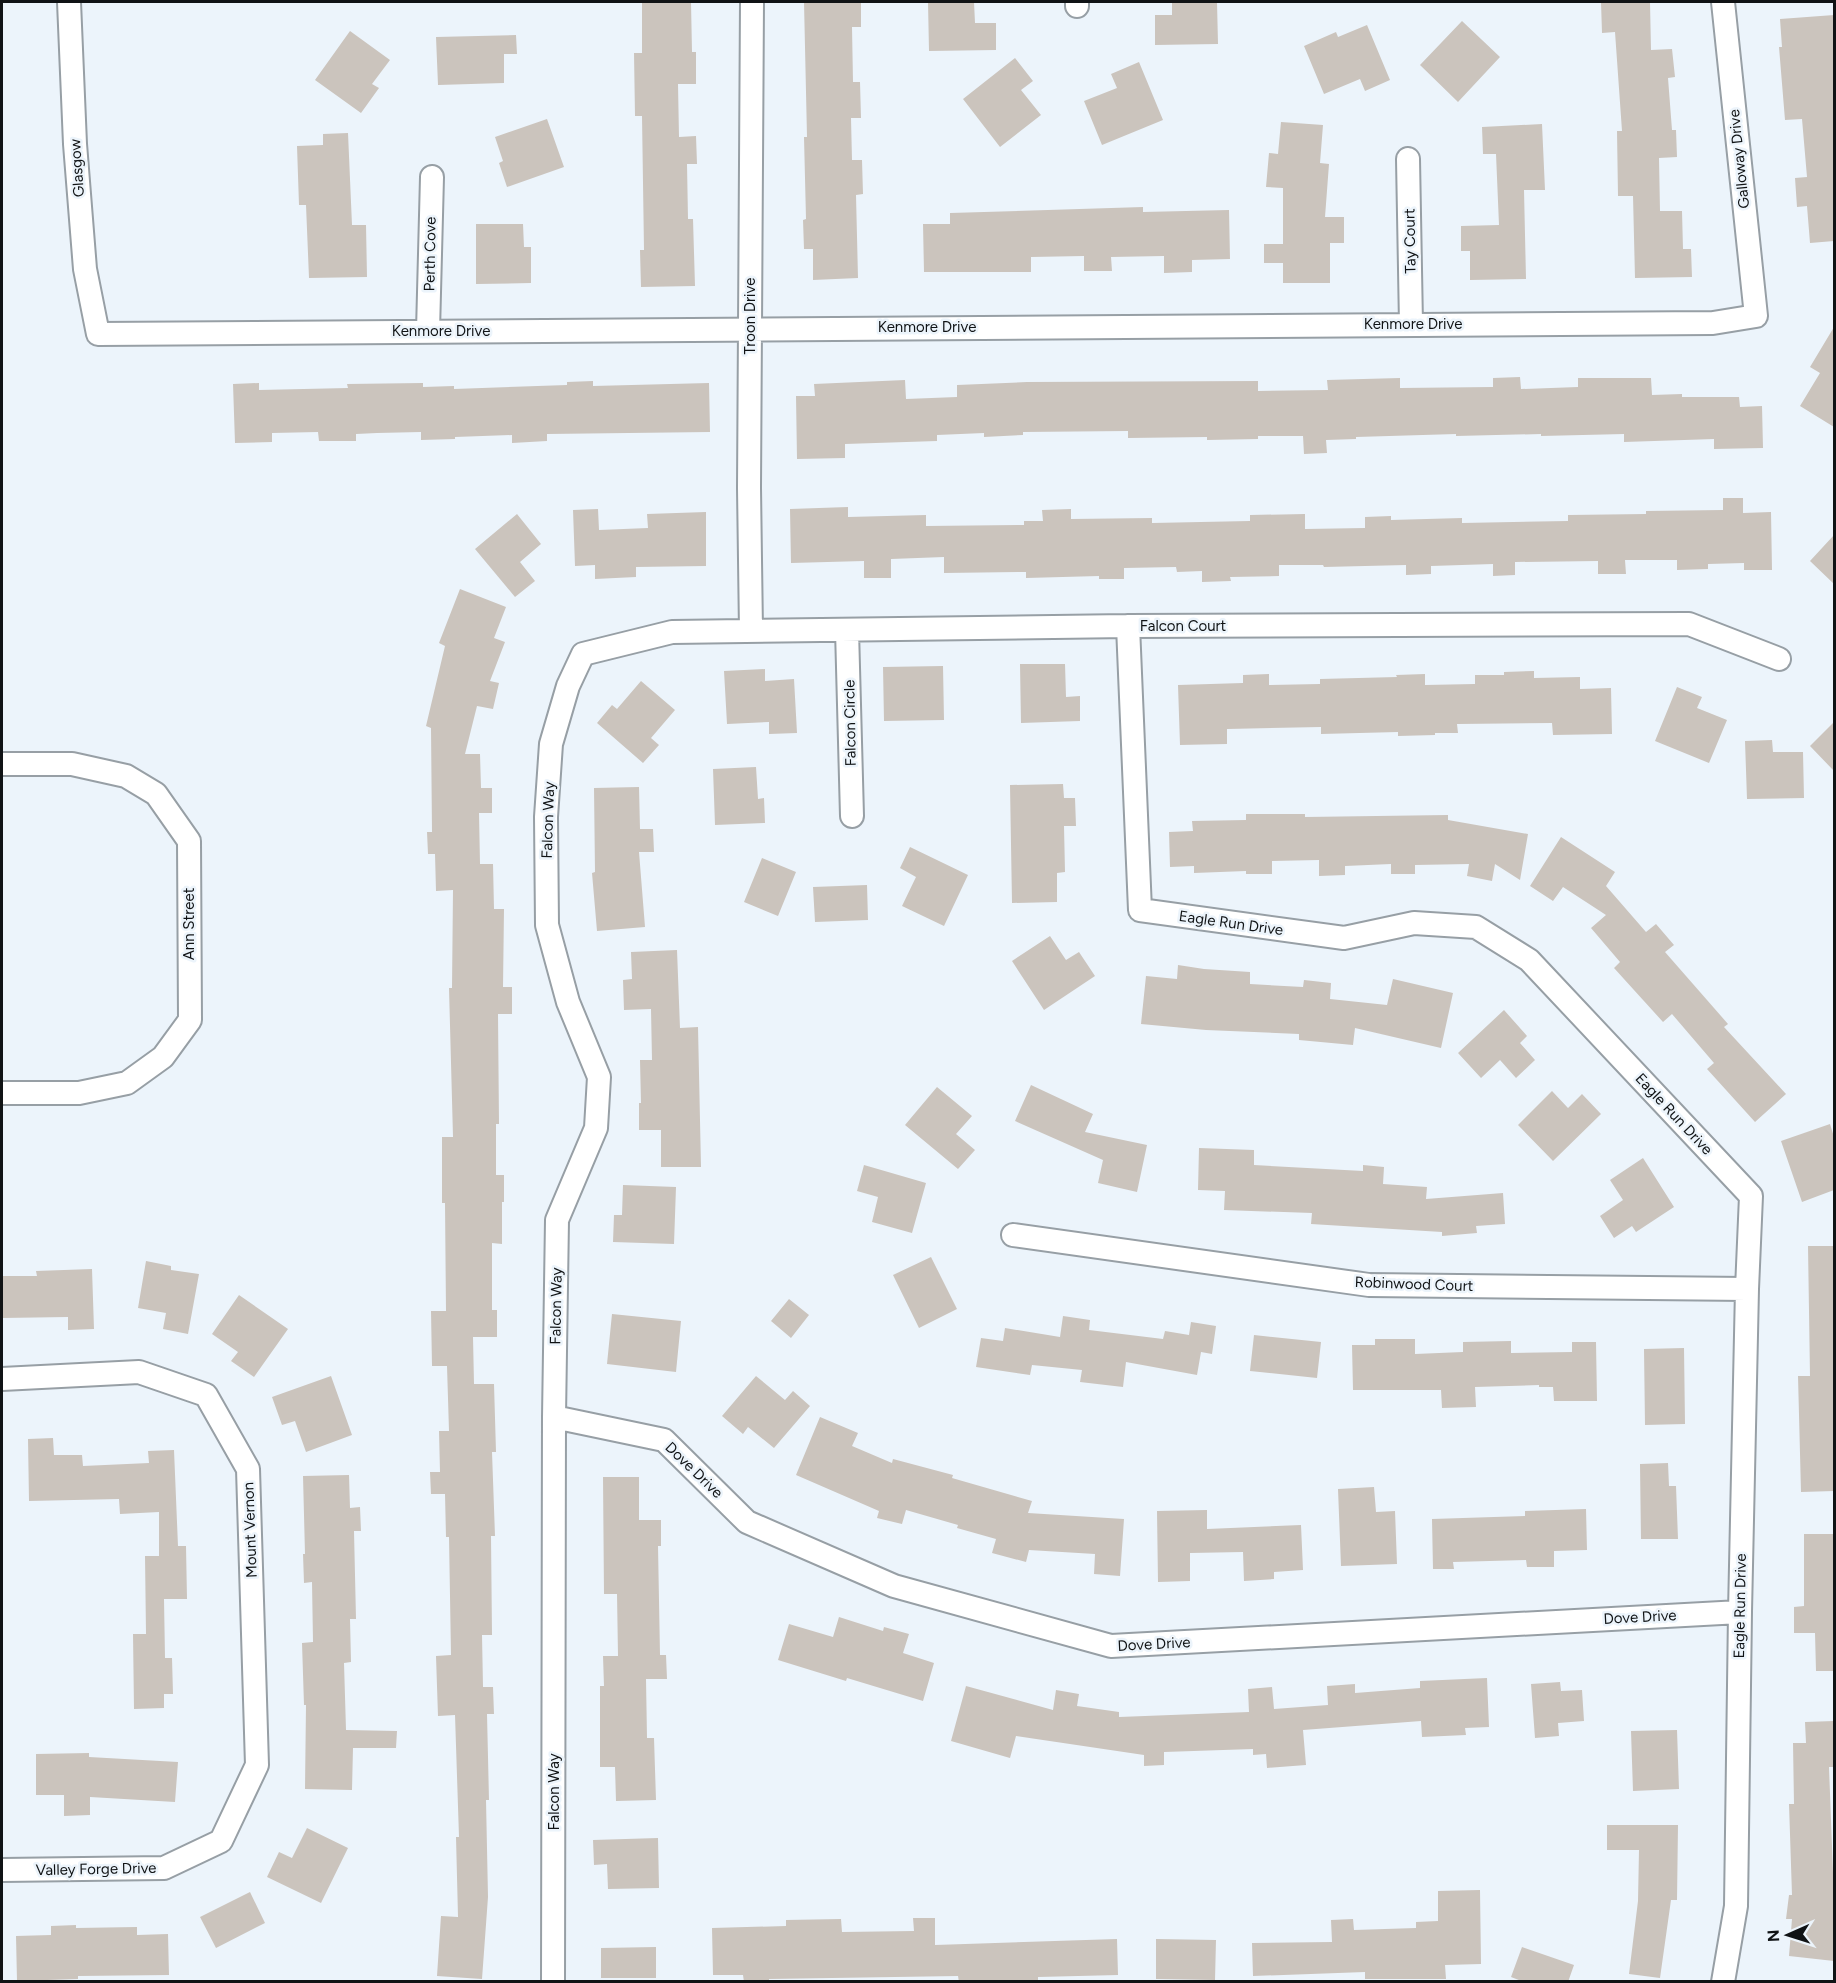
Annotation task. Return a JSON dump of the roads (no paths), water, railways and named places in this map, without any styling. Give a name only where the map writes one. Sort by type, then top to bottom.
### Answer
[{"type":"street","name":"Glasgow","points":[[69,2],[75,144],[85,268],[98,334]]},
{"type":"street","name":"Troon Drive","points":[[751,631],[749,488],[752,2]]},
{"type":"street","name":"Galloway Drive","points":[[1723,2],[1756,316]]},
{"type":"street","name":"Tay Court","points":[[1408,159],[1412,324]]},
{"type":"street","name":"Perth Cove","points":[[428,331],[432,177]]},
{"type":"street","name":"Kenmore Drive","points":[[98,334],[1713,323],[1756,316]]},
{"type":"street","name":"Falcon Court","points":[[583,654],[672,632],[1128,626],[1689,624],[1779,659]]},
{"type":"street","name":"Eagle Run Drive","points":[[1128,626],[1140,910],[1344,938],[1414,923],[1476,927],[1529,960],[1751,1196],[1740,1612],[1736,1906],[1723,1982]]},
{"type":"street","name":"Falcon Circle","points":[[848,630],[852,816]]},
{"type":"street","name":"Falcon Way","points":[[554,1982],[554,1417],[557,1220],[596,1128],[599,1077],[568,1002],[546,925],[546,817],[551,744],[568,686],[583,654]]},
{"type":"street","name":"Ann Street","points":[[2,764],[72,764],[126,776],[156,794],[189,841],[190,1020],[163,1057],[127,1083],[79,1093],[2,1093]]},
{"type":"street","name":"Robinwood Court","points":[[1013,1235],[1369,1285],[1747,1289]]},
{"type":"street","name":"Mount Vernon","points":[[2,1380],[139,1372],[206,1395],[248,1469],[257,1765],[221,1841]]},
{"type":"street","name":"Dove Drive","points":[[554,1417],[664,1440],[747,1522],[894,1586],[1111,1646],[1740,1612]]},
{"type":"street","name":"Valley Forge Drive","points":[[2,1870],[164,1868],[221,1841]]}]
